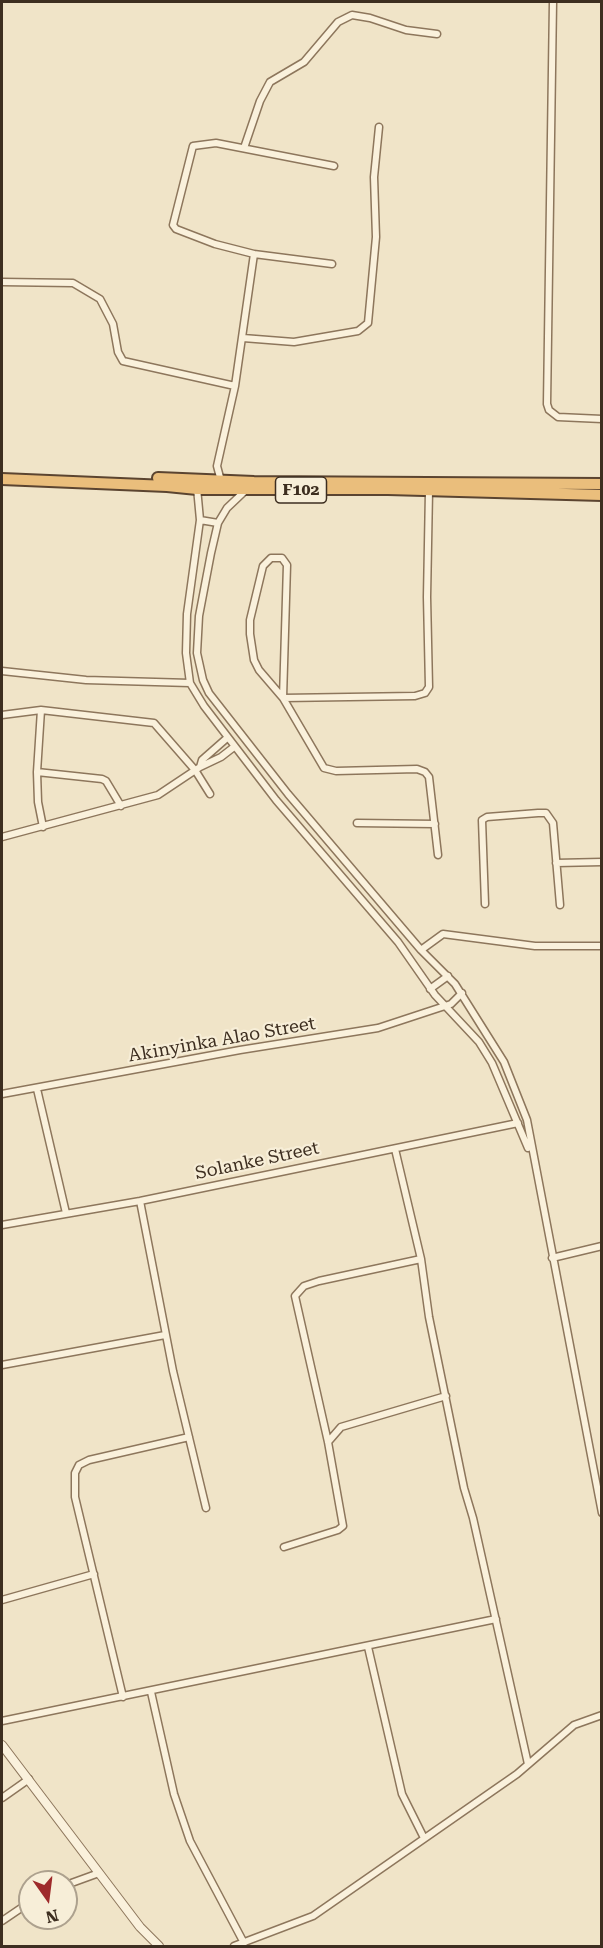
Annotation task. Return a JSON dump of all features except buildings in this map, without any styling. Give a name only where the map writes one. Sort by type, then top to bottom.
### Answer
[{"type":"highway","name":"F102","points":[[2,472],[195,485],[602,495]]},
{"type":"highway","name":"F102","points":[[2,479],[167,486],[221,481],[250,486],[602,484]]},
{"type":"street","points":[[553,2],[548,184],[547,404],[549,410],[558,417],[602,419]]},
{"type":"street","points":[[244,148],[260,101],[270,82],[304,62],[338,22],[352,15],[370,18],[406,30],[437,34]]},
{"type":"street","points":[[243,338],[294,342],[358,331],[368,322],[376,237],[374,177],[379,127]]},
{"type":"street","points":[[332,264],[255,254],[215,244],[176,229],[173,225],[193,146],[216,143],[334,166]]},
{"type":"street","points":[[221,481],[217,466],[235,386],[255,254]]},
{"type":"street","points":[[2,282],[73,283],[100,299],[113,324],[118,352],[123,361],[235,386]]},
{"type":"street","points":[[195,485],[200,520],[198,551],[187,614],[186,653],[190,683],[227,738],[276,800],[398,942],[430,989],[479,1042],[492,1063],[533,1160]]},
{"type":"street","points":[[250,486],[227,508],[218,523],[210,553],[199,616],[197,653],[209,693],[288,794],[421,950],[462,993],[504,1062],[527,1120],[552,1258],[598,1476],[602,1513]]},
{"type":"street","points":[[283,698],[415,696],[425,693],[429,687],[427,597],[429,491]]},
{"type":"street","points":[[200,520],[218,523]]},
{"type":"street","points":[[198,551],[210,553]]},
{"type":"street","points":[[283,698],[286,565],[282,558],[271,558],[266,561],[259,575],[250,634],[254,660],[259,670],[283,698],[324,768],[336,771],[417,769],[425,772],[429,777],[438,855]]},
{"type":"street","points":[[2,671],[86,680],[190,683]]},
{"type":"street","points":[[41,710],[37,772],[38,802],[43,827]]},
{"type":"street","points":[[2,715],[41,710],[154,723],[197,768],[210,794]]},
{"type":"street","points":[[2,837],[158,795],[197,768],[202,760],[227,738]]},
{"type":"street","points":[[197,768],[207,766],[234,747]]},
{"type":"street","points":[[37,772],[102,779],[122,806]]},
{"type":"street","points":[[485,904],[482,820],[487,817],[546,813],[553,823],[560,905]]},
{"type":"street","points":[[357,823],[435,824]]},
{"type":"street","points":[[556,863],[602,862]]},
{"type":"street","points":[[421,950],[443,934],[535,946],[602,946]]},
{"type":"street","points":[[430,989],[448,976]]},
{"type":"street","name":"Akinyinka Alao Street","points":[[2,1094],[240,1050],[350,1034],[396,1023],[445,1006],[455,1002],[462,993]]},
{"type":"street","points":[[37,1089],[66,1212]]},
{"type":"street","name":"Solanke Street","points":[[2,1225],[140,1200],[518,1123]]},
{"type":"street","points":[[395,1149],[421,1259],[429,1317],[464,1488],[528,1764]]},
{"type":"street","points":[[140,1200],[165,1335],[206,1508]]},
{"type":"street","points":[[552,1258],[602,1246]]},
{"type":"street","points":[[284,1547],[338,1530],[343,1526],[328,1442],[295,1296],[304,1286],[319,1281],[421,1259]]},
{"type":"street","points":[[2,1365],[165,1335]]},
{"type":"street","points":[[328,1442],[341,1427],[446,1396]]},
{"type":"street","points":[[123,1697],[75,1497],[75,1473],[79,1465],[99,1457],[189,1437]]},
{"type":"street","points":[[2,1600],[93,1574]]},
{"type":"street","points":[[2,1720],[151,1692],[496,1619]]},
{"type":"street","points":[[368,1647],[402,1794],[424,1838]]},
{"type":"street","points":[[151,1692],[174,1794],[190,1841],[244,1943]]},
{"type":"street","points":[[234,1947],[313,1916],[528,1764],[574,1725],[602,1715]]},
{"type":"street","points":[[2,1745],[140,1927],[159,1947]]},
{"type":"street","points":[[2,1798],[28,1779]]},
{"type":"street","points":[[78,1881],[99,1873]]},
{"type":"street","points":[[2,1922],[18,1911]]}]
